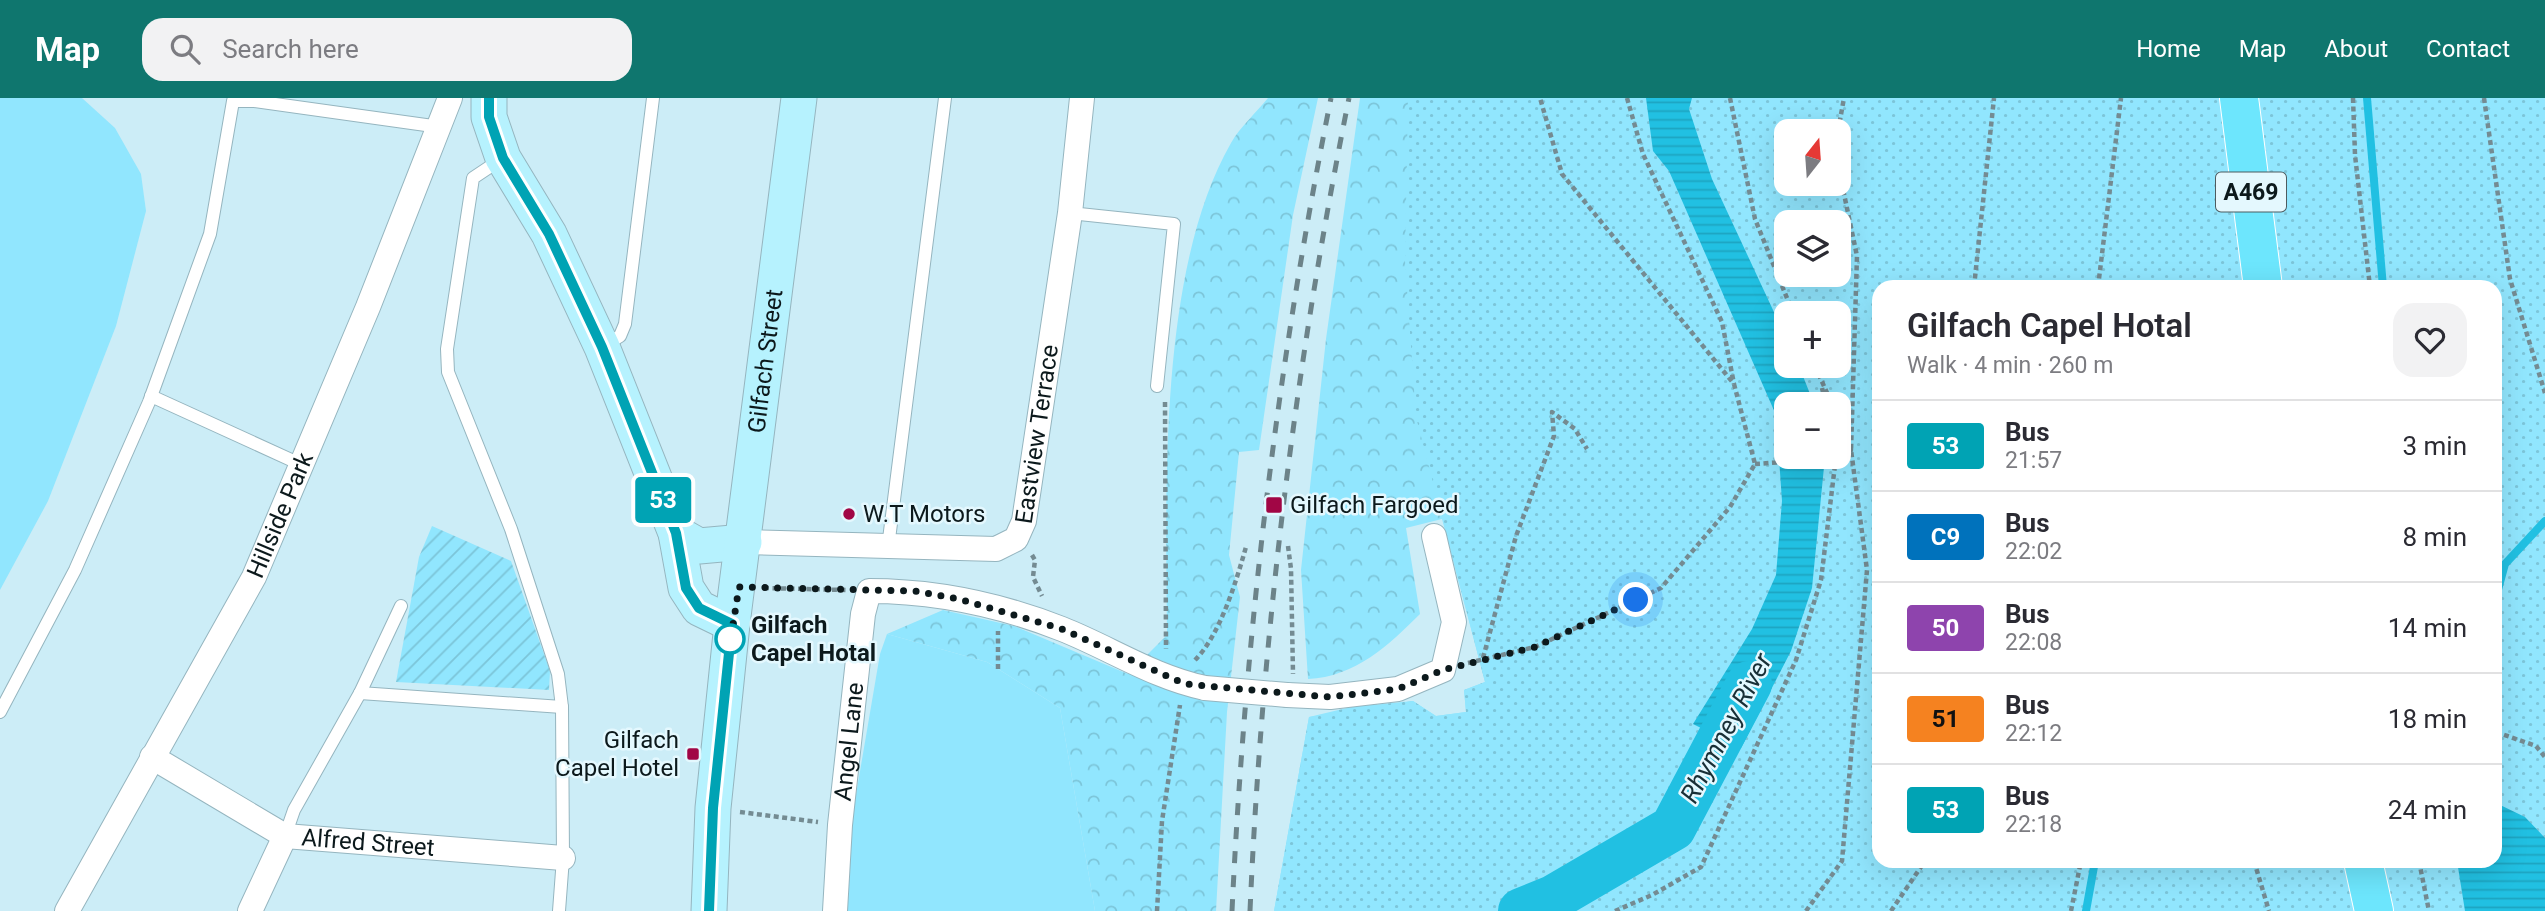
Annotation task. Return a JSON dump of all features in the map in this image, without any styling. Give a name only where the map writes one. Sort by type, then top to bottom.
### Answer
[{"type":"main road","name":"A469","points":[[2239,98],[2262,280]]},
{"type":"main road","points":[[2365,868],[2374,911]]},
{"type":"street","name":"Hillside Park","points":[[67,911],[254,577],[368,307],[450,98]]},
{"type":"street","points":[[489,98],[489,117],[503,158],[549,234],[602,347],[676,533],[686,588],[699,608],[732,624]]},
{"type":"street","name":"Gilfach Street","points":[[709,911],[713,808],[732,624],[739,587],[799,98]]},
{"type":"street","name":"Eastview Terrace","points":[[744,542],[996,549],[1016,539],[1024,521],[1070,213],[1082,98]]},
{"type":"street","points":[[676,533],[699,546],[744,542]]},
{"type":"street","points":[[869,591],[914,591],[959,599],[1022,617],[1062,629],[1195,686],[1330,697],[1398,689],[1443,670],[1454,622],[1434,536]]},
{"type":"street","name":"Angel Lane","points":[[835,911],[840,825],[863,614],[869,591]]},
{"type":"street","name":"Alfred Street","points":[[152,757],[285,836],[563,858]]},
{"type":"street","points":[[250,911],[285,836]]},
{"type":"lane","points":[[602,347],[620,336],[625,324],[653,98]]},
{"type":"lane","points":[[888,547],[945,98]]},
{"type":"lane","points":[[0,712],[75,570],[151,396],[210,234],[233,101],[254,99],[440,127]]},
{"type":"lane","points":[[503,158],[473,178],[447,349],[448,372],[511,529],[558,674],[562,707],[563,858],[559,911]]},
{"type":"lane","points":[[1070,213],[1174,224],[1157,386]]},
{"type":"lane","points":[[151,396],[300,464]]},
{"type":"lane","points":[[285,836],[294,810],[360,693],[401,606]]},
{"type":"lane","points":[[360,693],[562,707]]},
{"type":"path","points":[[1540,98],[1562,174],[1734,384]]},
{"type":"path","points":[[1443,670],[1535,647],[1661,588],[1730,507],[1755,464],[1734,384],[1722,322],[1643,154],[1627,98]]},
{"type":"path","points":[[1730,98],[1755,219],[1788,301]]},
{"type":"path","points":[[1840,119],[1844,98]]},
{"type":"path","points":[[1975,280],[1994,98]]},
{"type":"path","points":[[2099,280],[2121,98]]},
{"type":"path","points":[[2353,98],[2355,155],[2369,280]]},
{"type":"path","points":[[2484,98],[2510,279],[2545,393]]},
{"type":"path","points":[[1806,911],[1842,861],[1867,570],[1851,450],[1857,256],[1844,196]]},
{"type":"path","points":[[1820,378],[1823,392]]},
{"type":"path","points":[[1820,378],[1826,392]]},
{"type":"path","points":[[1157,386],[1165,397],[1164,634]]},
{"type":"path","points":[[1483,658],[1516,536],[1554,436],[1552,412],[1575,429],[1587,449]]},
{"type":"path","points":[[1755,464],[1774,462]]},
{"type":"path","points":[[1615,911],[1652,895],[1701,866],[1796,660],[1821,580],[1835,469]]},
{"type":"path","points":[[1287,546],[1291,569],[1291,695]]},
{"type":"path","points":[[1157,911],[1162,821],[1177,714],[1195,686],[1195,661],[1207,648],[1236,581],[1246,547]]},
{"type":"path","points":[[739,587],[869,591]]},
{"type":"path","points":[[998,669],[998,632],[1022,617]]},
{"type":"path","points":[[2502,734],[2536,746],[2545,757]]},
{"type":"path","points":[[713,808],[840,825]]},
{"type":"path","points":[[1891,911],[1920,868]]},
{"type":"path","points":[[2071,911],[2080,868]]},
{"type":"path","points":[[2256,868],[2269,911]]},
{"type":"path","points":[[2420,868],[2428,911]]},
{"type":"green space","points":[[0,98],[82,98],[115,128],[141,174],[146,211],[116,326],[48,501],[0,590]]},
{"type":"green space","points":[[1268,98],[1318,98],[1293,215],[1259,450],[1239,452],[1229,555],[1240,597],[1227,712],[1216,911],[1095,911],[1060,708],[987,662],[887,634],[943,610],[1014,626],[1128,674],[1167,635],[1166,515],[1171,383],[1178,317],[1190,253],[1207,195],[1231,143]]},
{"type":"green space","points":[[1360,98],[1646,98],[1774,410],[1774,417],[1274,911],[1309,717],[1413,701],[1436,716],[1466,712],[1464,690],[1485,682],[1442,519],[1406,528],[1420,614],[1383,648],[1356,666],[1325,677],[1308,679],[1301,570],[1326,339]]},
{"type":"green space","points":[[1408,98],[2545,98],[2545,911],[1274,911],[1309,717],[1351,707],[1413,701],[1436,716],[1466,712],[1464,690],[1485,682],[1416,417],[1405,261]]},
{"type":"green space","points":[[432,526],[511,561],[550,671],[549,690],[396,682],[419,557]]},
{"type":"green space","points":[[887,634],[987,662],[1060,708],[1095,911],[846,911],[851,824],[880,654]]},
{"type":"water","points":[[1646,98],[1692,98],[1689,109],[1712,179],[1774,312],[1774,378],[1804,378],[1809,392],[1774,392],[1774,410],[1669,171],[1653,151]]},
{"type":"water","points":[[1780,469],[1824,469],[1812,588],[1791,651],[1741,748],[1693,724],[1752,629],[1776,575],[1782,501]]},
{"type":"water","points":[[2502,806],[2525,817],[2545,838],[2545,911],[2465,911],[2458,868],[2502,868]]},
{"type":"waterway","points":[[2367,98],[2382,280]]},
{"type":"waterway","points":[[2502,575],[2505,564],[2545,521]]},
{"type":"waterway","name":"Rhymney River","points":[[1521,911],[1553,898],[1673,828],[1749,684]]},
{"type":"waterway","points":[[2086,911],[2094,868]]},
{"type":"railway","points":[[1232,911],[1245,706],[1266,503],[1295,300],[1331,98]]},
{"type":"railway","points":[[1250,911],[1263,706],[1284,502],[1312,300],[1349,98]]},
{"type":"bus line","name":"53","points":[[489,98],[489,117],[503,158],[549,234],[602,347],[676,533],[686,588],[699,608],[732,624],[713,808],[709,911]]},
{"type":"place","name":"Gilfach Fargoed","points":[[1274,505]]},
{"type":"place","name":"W.T Motors","points":[[849,514]]},
{"type":"place","name":"Gilfach Capel Hotal","points":[[730,639]]},
{"type":"place","name":"Gilfach Capel Hotel","points":[[693,754]]},
{"type":"route","points":[[730,639],[729,650],[739,587],[914,591],[959,599],[1062,629],[1132,663],[1185,684],[1205,688],[1330,697],[1398,689],[1443,670],[1535,647],[1636,600]]}]
